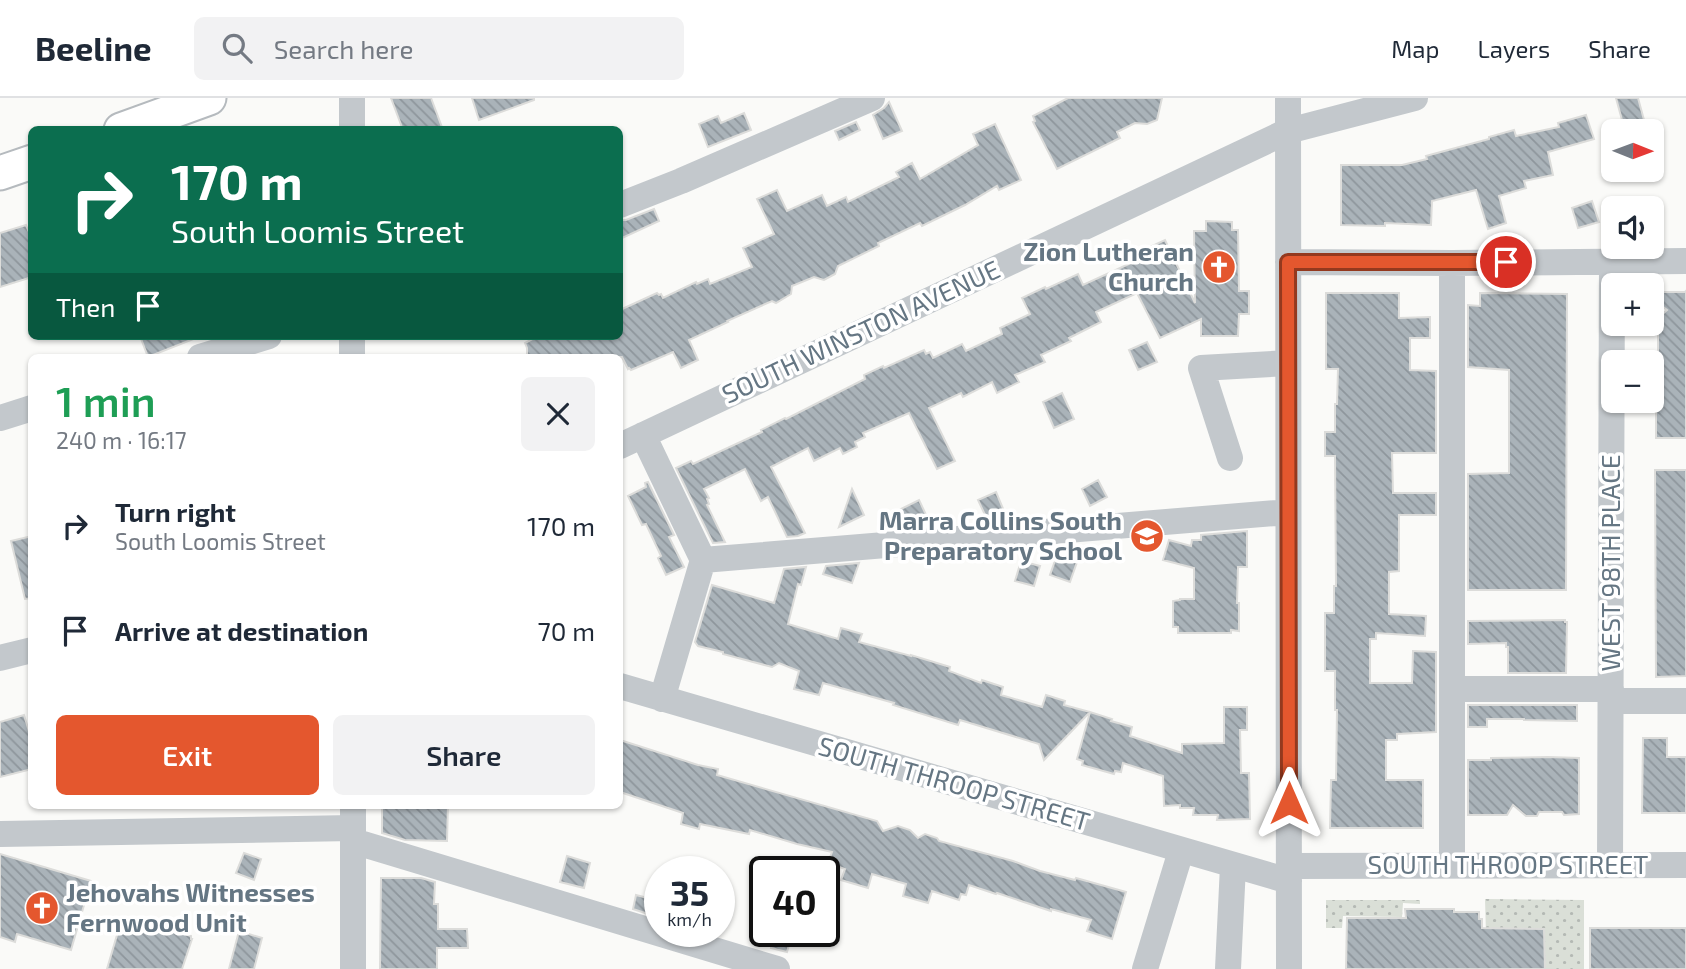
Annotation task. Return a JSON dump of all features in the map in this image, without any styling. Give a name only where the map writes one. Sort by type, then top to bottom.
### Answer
[{"type":"main road","points":[[132,126],[209,98]]},
{"type":"main road","points":[[0,173],[28,163]]},
{"type":"street","points":[[352,98],[352,126]]},
{"type":"street","points":[[623,204],[872,98]]},
{"type":"street","points":[[1288,98],[1289,969]]},
{"type":"street","name":"SOUTH WINSTON AVENUE","points":[[631,440],[1288,131],[1415,98]]},
{"type":"street","name":"WEST 98TH PLACE","points":[[1610,865],[1612,261]]},
{"type":"street","points":[[1288,262],[1686,261]]},
{"type":"street","points":[[1452,263],[1452,866]]},
{"type":"street","points":[[210,354],[256,340]]},
{"type":"street","points":[[1230,458],[1200,368],[1288,363]]},
{"type":"street","points":[[0,418],[28,409]]},
{"type":"street","points":[[631,440],[703,560],[662,699]]},
{"type":"street","points":[[703,560],[1289,512]]},
{"type":"street","points":[[0,658],[28,651]]},
{"type":"street","name":"SOUTH THROOP STREET","points":[[623,687],[1233,866],[1289,874],[1452,866],[1686,865]]},
{"type":"street","points":[[1453,689],[1611,695],[1686,701]]},
{"type":"street","points":[[0,834],[353,824],[777,969]]},
{"type":"street","points":[[353,824],[353,969]]},
{"type":"street","points":[[1145,969],[1181,851]]},
{"type":"street","points":[[1228,969],[1233,866]]},
{"type":"shaded area","points":[[1485,899],[1584,900],[1584,969],[1487,969]]},
{"type":"shaded area","points":[[1326,900],[1420,900],[1420,904],[1403,903],[1402,917],[1343,916],[1342,928],[1326,928]]},
{"type":"building","points":[[391,98],[431,98],[442,126],[402,126]]},
{"type":"building","points":[[472,98],[534,98],[534,100],[479,120]]},
{"type":"building","points":[[1068,98],[1162,98],[1157,120],[1147,124],[1135,123],[1117,132],[1120,138],[1057,169],[1033,122],[1033,116]]},
{"type":"building","points":[[1616,98],[1638,98],[1644,119],[1622,119]]},
{"type":"building","points":[[889,102],[902,131],[883,139],[873,115]]},
{"type":"building","points":[[744,113],[751,130],[708,147],[699,124],[718,116],[721,123]]},
{"type":"building","points":[[1586,115],[1594,139],[1548,152],[1553,175],[1524,181],[1526,188],[1499,196],[1506,223],[1488,229],[1476,190],[1432,201],[1431,225],[1341,225],[1341,165],[1402,165],[1514,130],[1516,136],[1559,127],[1558,123]]},
{"type":"building","points":[[856,122],[860,130],[839,140],[835,131]]},
{"type":"building","points":[[995,124],[1021,180],[999,190],[997,186],[922,226],[920,223],[878,243],[879,246],[838,266],[835,274],[824,280],[814,277],[792,286],[791,294],[776,303],[772,301],[689,340],[698,360],[681,368],[673,352],[631,370],[623,359],[623,354],[527,354],[525,343],[531,340],[623,340],[623,309],[657,293],[663,298],[696,282],[697,284],[708,279],[710,284],[752,267],[743,248],[774,234],[757,199],[777,190],[787,211],[822,195],[827,206],[846,197],[848,202],[899,177],[896,172],[912,163],[920,179],[978,145],[973,134]]},
{"type":"building","points":[[1592,201],[1599,222],[1578,228],[1572,208]]},
{"type":"building","points":[[654,209],[659,221],[623,238],[623,220]]},
{"type":"building","points":[[1206,221],[1232,222],[1232,230],[1238,230],[1239,291],[1249,291],[1249,314],[1239,314],[1238,336],[1201,336],[1201,319],[1160,338],[1137,293],[1096,312],[1101,322],[1069,338],[1071,341],[1041,355],[1045,362],[1015,375],[1019,382],[997,393],[992,382],[963,397],[961,393],[929,408],[955,461],[937,469],[909,413],[863,433],[865,437],[855,442],[857,447],[843,454],[840,448],[814,461],[808,448],[771,467],[805,533],[798,536],[787,537],[768,497],[761,501],[745,469],[704,489],[709,498],[707,505],[725,542],[713,543],[676,468],[691,461],[693,464],[762,432],[761,430],[865,379],[864,375],[883,366],[884,368],[924,350],[926,354],[930,352],[933,358],[962,344],[966,351],[1002,334],[1000,328],[1030,314],[1022,298],[1078,274],[1083,285],[1131,263],[1128,257],[1165,240],[1195,303],[1194,231],[1206,231]]},
{"type":"building","points":[[26,225],[28,230],[28,278],[0,287],[0,233]]},
{"type":"building","points":[[1664,292],[1685,292],[1686,438],[1656,438],[1656,413],[1664,413],[1664,350],[1658,350],[1658,336],[1664,336],[1664,313],[1667,310],[1664,308]]},
{"type":"building","points":[[1326,293],[1399,293],[1399,318],[1430,317],[1430,338],[1410,338],[1410,370],[1436,371],[1436,453],[1392,453],[1393,493],[1436,493],[1436,515],[1399,515],[1399,571],[1389,572],[1389,614],[1426,616],[1425,636],[1376,633],[1376,639],[1370,639],[1370,683],[1412,683],[1413,651],[1436,652],[1436,732],[1397,734],[1397,740],[1386,740],[1386,780],[1423,780],[1423,828],[1330,828],[1331,780],[1336,780],[1337,710],[1335,671],[1325,671],[1325,613],[1334,613],[1336,586],[1335,456],[1325,456],[1325,432],[1335,432],[1338,369],[1326,369]]},
{"type":"building","points":[[1480,293],[1567,294],[1566,590],[1468,590],[1468,474],[1509,473],[1509,370],[1468,367],[1468,305],[1480,306]]},
{"type":"building","points":[[142,340],[191,340],[156,354],[147,354]]},
{"type":"building","points":[[1147,342],[1157,362],[1138,370],[1129,350]]},
{"type":"building","points":[[1062,393],[1074,419],[1054,428],[1043,402]]},
{"type":"building","points":[[1655,470],[1686,470],[1686,676],[1656,677]]},
{"type":"building","points":[[1098,480],[1107,497],[1090,506],[1082,489]]},
{"type":"building","points":[[648,482],[674,535],[669,537],[684,567],[666,575],[658,558],[661,556],[646,524],[642,525],[628,496],[646,487],[645,483]]},
{"type":"building","points":[[852,489],[864,515],[839,527]]},
{"type":"building","points":[[996,492],[1004,511],[987,519],[978,500]]},
{"type":"building","points":[[919,500],[928,519],[910,527],[901,509]]},
{"type":"building","points":[[1247,531],[1247,567],[1238,567],[1239,631],[1178,633],[1178,627],[1173,627],[1173,601],[1194,599],[1194,568],[1163,560],[1169,540],[1191,546],[1192,540],[1201,540],[1201,535]]},
{"type":"building","points":[[28,537],[28,599],[25,599],[11,541]]},
{"type":"building","points":[[1057,555],[1077,562],[1070,582],[1050,575]]},
{"type":"building","points":[[1021,561],[1040,566],[1034,586],[1015,581]]},
{"type":"building","points":[[859,563],[852,583],[823,574],[826,566]]},
{"type":"building","points":[[806,567],[801,585],[798,584],[788,624],[838,639],[841,628],[862,634],[859,642],[950,667],[949,671],[981,683],[982,680],[1003,687],[1001,695],[1042,707],[1046,695],[1065,701],[1064,705],[1090,712],[1044,760],[1039,744],[960,720],[958,725],[823,683],[819,695],[794,689],[799,671],[779,663],[772,667],[723,654],[698,646],[695,642],[712,585],[774,603],[784,569]]},
{"type":"building","points":[[1565,620],[1566,673],[1508,673],[1506,643],[1468,644],[1468,621]]},
{"type":"building","points":[[1468,705],[1577,705],[1577,721],[1487,719],[1487,727],[1468,727]]},
{"type":"building","points":[[1224,707],[1247,707],[1247,730],[1240,730],[1241,773],[1249,773],[1250,819],[1217,820],[1218,815],[1193,815],[1194,808],[1164,806],[1163,776],[1123,763],[1121,772],[1115,771],[1114,774],[1082,765],[1083,761],[1077,759],[1090,712],[1132,727],[1130,736],[1182,753],[1182,744],[1224,743]]},
{"type":"building","points":[[24,715],[28,728],[28,770],[0,777],[0,722]]},
{"type":"building","points":[[1643,738],[1667,738],[1667,757],[1686,757],[1686,813],[1642,813]]},
{"type":"building","points":[[623,741],[718,769],[717,775],[877,821],[883,831],[898,826],[910,830],[918,838],[925,834],[939,841],[1040,871],[1126,892],[1112,939],[1087,931],[1091,920],[1051,911],[969,885],[966,895],[961,894],[959,900],[932,891],[928,903],[903,896],[906,884],[872,874],[868,888],[841,880],[845,869],[840,867],[840,856],[831,856],[832,852],[750,830],[749,834],[700,824],[699,829],[681,824],[683,813],[623,793]]},
{"type":"building","points":[[1579,758],[1579,814],[1539,812],[1537,816],[1526,816],[1513,805],[1507,815],[1468,815],[1468,760]]},
{"type":"building","points":[[382,809],[448,809],[447,841],[405,840],[382,833]]},
{"type":"building","points":[[244,853],[261,859],[254,880],[236,873]]},
{"type":"building","name":"Jehovahs Witnesses Fernwood Unit","points":[[0,854],[91,881],[71,950],[17,934],[15,942],[0,937]]},
{"type":"building","points":[[567,856],[590,863],[584,888],[560,882]]},
{"type":"building","points":[[381,878],[421,878],[435,882],[434,904],[438,904],[438,929],[467,929],[468,948],[437,948],[437,969],[380,969]]},
{"type":"building","points":[[636,895],[644,897],[644,913],[633,909]]},
{"type":"building","points":[[1405,909],[1479,912],[1482,928],[1544,929],[1545,969],[1346,969],[1347,918],[1406,918]]},
{"type":"building","points":[[122,918],[191,936],[182,969],[107,969]]},
{"type":"building","points":[[1590,928],[1686,928],[1686,969],[1590,969]]},
{"type":"building","points":[[239,931],[262,938],[254,969],[229,969]]},
{"type":"building","points":[[771,947],[788,947],[787,952]]},
{"type":"place","name":"Zion Lutheran Church","points":[[1219,267]]},
{"type":"place","name":"Marra Collins South Preparatory School","points":[[1147,536]]},
{"type":"place","name":"Jehovahs Witnesses Fernwood Unit","points":[[42,908]]},
{"type":"route","points":[[1289,803],[1288,262],[1506,262]]}]
